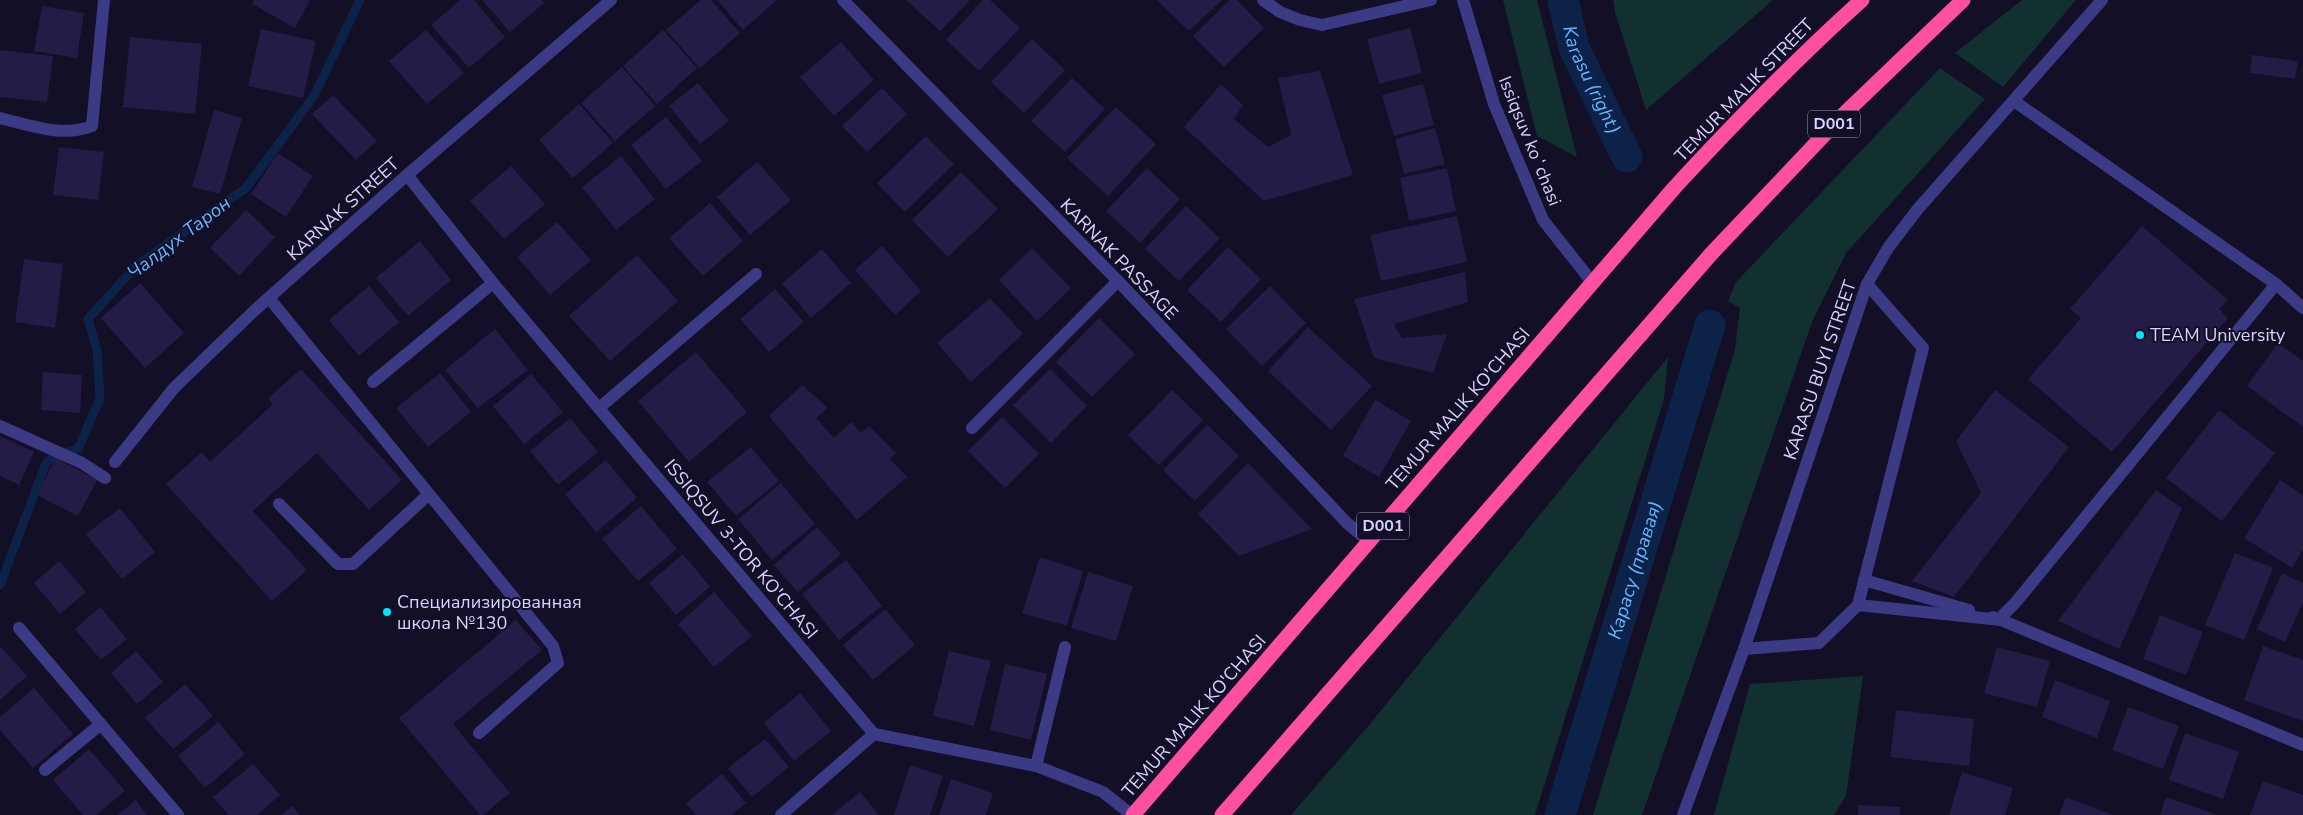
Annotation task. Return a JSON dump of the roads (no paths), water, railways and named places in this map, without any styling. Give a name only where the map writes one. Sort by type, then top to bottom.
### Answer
[{"type":"highway","name":"TEMUR MALIK STREET","points":[[1676,187],[1771,85],[1862,0]]},
{"type":"highway","name":"D001","points":[[1222,815],[1711,254],[1842,116],[1963,0]]},
{"type":"highway","name":"TEMUR MALIK KO'CHASI","points":[[1133,815],[1676,187]]},
{"type":"street","points":[[0,118],[57,131],[78,131],[92,126],[104,0]]},
{"type":"street","name":"KARNAK STREET","points":[[115,462],[174,388],[269,298],[407,175],[611,0]]},
{"type":"street","name":"KARNAK PASSAGE","points":[[843,0],[1118,281],[1347,523],[1370,542]]},
{"type":"street","points":[[1263,0],[1280,12],[1300,20],[1322,25],[1431,0]]},
{"type":"street","name":"Issiqsuv koʻchasi","points":[[1463,0],[1494,104],[1543,220],[1592,282]]},
{"type":"street","name":"KARASU BUYI STREET","points":[[1683,815],[1744,649],[1867,284],[1888,248],[1917,210],[2102,0]]},
{"type":"street","points":[[2014,100],[2300,299]]},
{"type":"street","name":"ISSIQSUV 3-TOR KO'CHASI","points":[[407,175],[492,283],[874,734]]},
{"type":"street","points":[[598,408],[756,274]]},
{"type":"street","points":[[972,428],[1118,281]]},
{"type":"street","points":[[373,382],[492,283]]},
{"type":"street","points":[[1744,649],[1819,644],[1858,604],[1923,348],[1867,284]]},
{"type":"street","points":[[2001,620],[2003,615],[2016,602],[2276,284]]},
{"type":"street","points":[[269,298],[553,646],[558,663],[478,734]]},
{"type":"street","points":[[0,426],[82,464],[105,478]]},
{"type":"street","points":[[279,504],[338,564],[353,564],[429,494]]},
{"type":"street","points":[[1864,580],[2001,620],[2303,745]]},
{"type":"street","points":[[1858,604],[2001,620]]},
{"type":"street","points":[[19,628],[178,815]]},
{"type":"street","points":[[1036,766],[1066,647]]},
{"type":"street","points":[[45,770],[101,724]]},
{"type":"street","points":[[782,815],[874,734],[1036,766],[1102,792],[1133,815]]},
{"type":"waterway","name":"Чалдух Тарон","points":[[0,585],[46,463],[53,457],[78,449],[100,398],[97,350],[88,319],[136,266],[246,188],[314,96],[360,0]]},
{"type":"waterway","name":"Karasu (right)","points":[[1563,0],[1574,48],[1627,157]]},
{"type":"waterway","name":"Карасу (правая)","points":[[1560,815],[1710,325]]},
{"type":"place","name":"TEAM University","points":[[2140,335]]},
{"type":"place","name":"Специализированная школа №130","points":[[387,612]]}]
